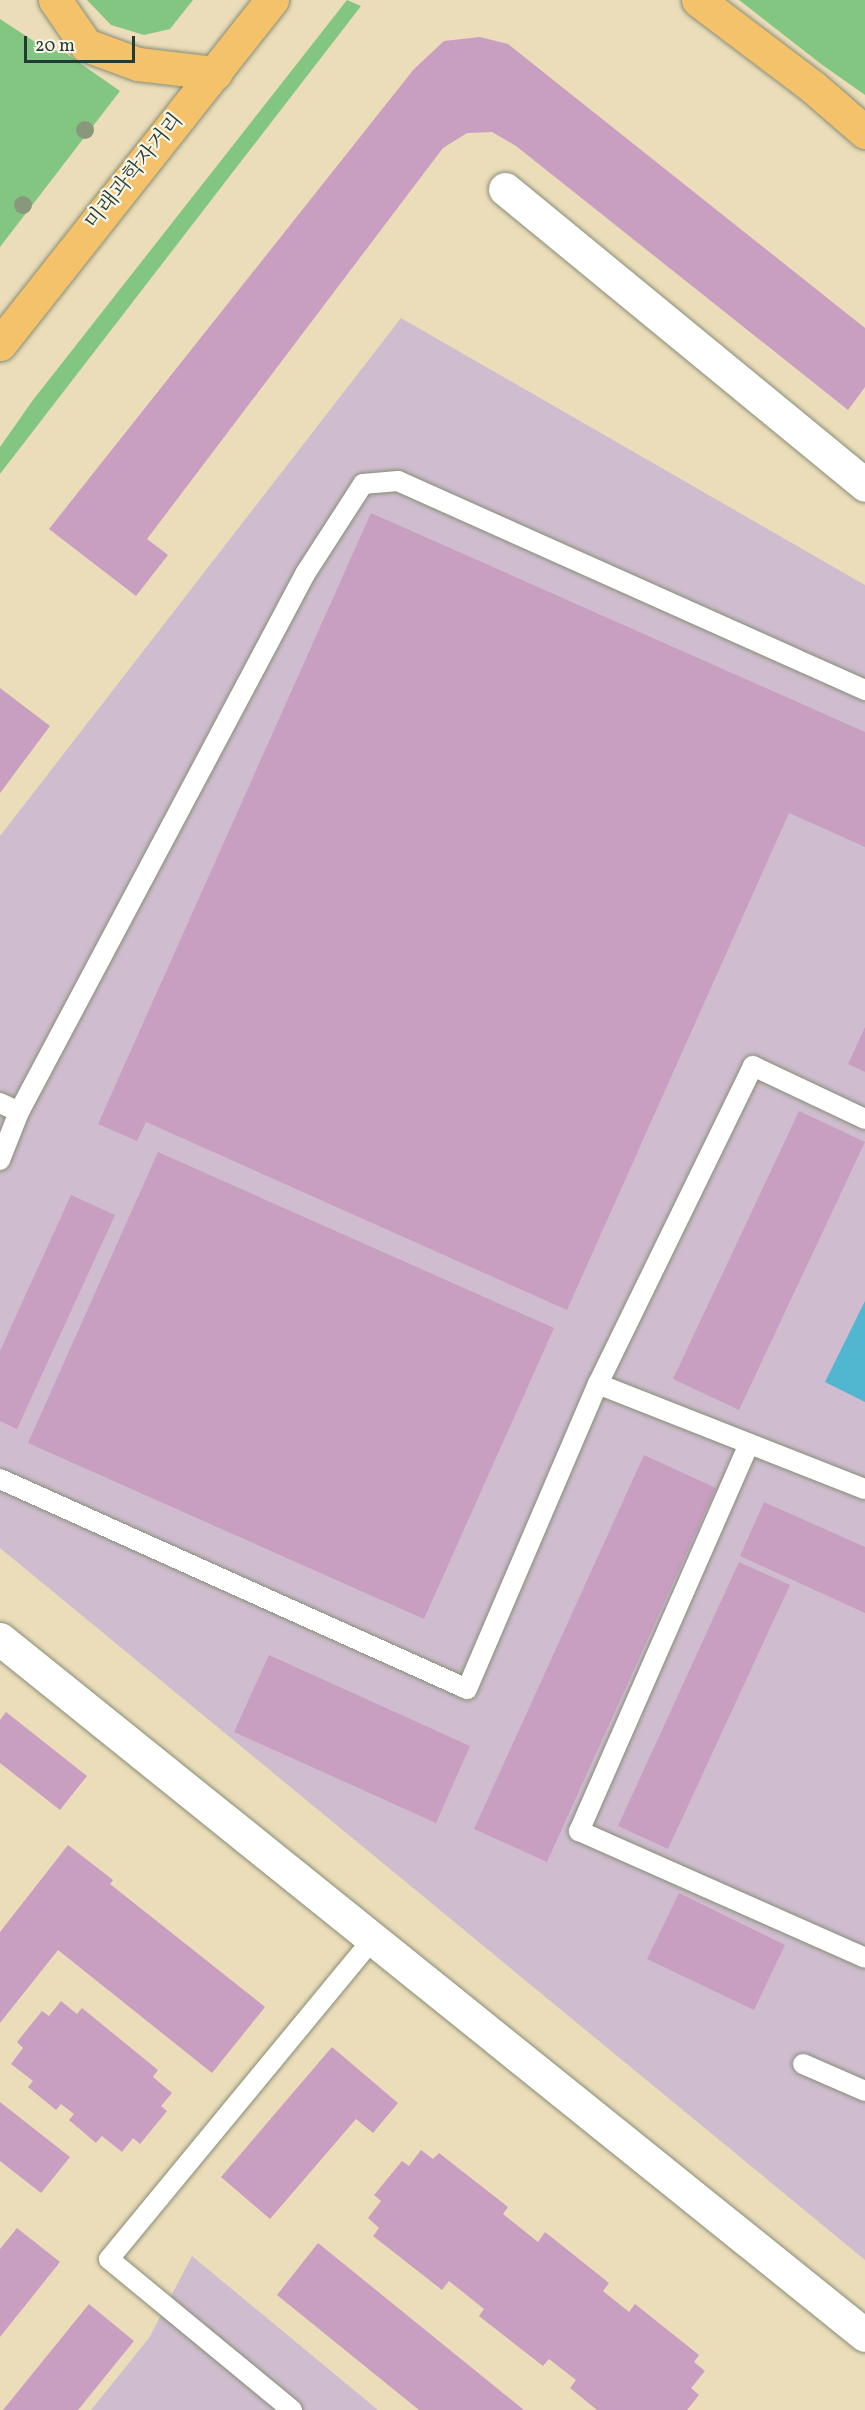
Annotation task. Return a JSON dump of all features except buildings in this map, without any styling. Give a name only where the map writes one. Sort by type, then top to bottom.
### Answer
[{"type":"main road","points":[[56,0],[86,45],[138,64],[215,73]]},
{"type":"main road","name":"미래과학자거리","points":[[0,344],[272,0]]},
{"type":"main road","points":[[698,0],[813,87],[865,132]]},
{"type":"street","points":[[505,189],[865,485]]},
{"type":"street","points":[[0,1639],[865,2335]]},
{"type":"lane","points":[[0,1160],[19,1112],[305,574],[363,484],[398,481],[865,690]]},
{"type":"lane","points":[[0,1479],[467,1689],[598,1384],[753,1066],[865,1119]]},
{"type":"lane","points":[[0,1103],[19,1112]]},
{"type":"lane","points":[[598,1384],[865,1489]]},
{"type":"lane","points":[[749,1444],[579,1831],[865,1958]]},
{"type":"lane","points":[[292,2410],[109,2259],[374,1938]]},
{"type":"lane","points":[[802,2064],[865,2091]]},
{"type":"shaded area","points":[[401,318],[865,585],[865,2260],[0,1548],[0,836]]},
{"type":"shaded area","points":[[192,2256],[378,2410],[91,2410],[149,2338]]},
{"type":"green space","points":[[87,0],[193,0],[170,29],[144,35],[111,25]]},
{"type":"green space","points":[[347,0],[361,6],[0,474],[0,447],[33,400]]},
{"type":"green space","points":[[739,0],[865,0],[865,95],[821,64]]},
{"type":"green space","points":[[0,19],[46,49],[64,52],[120,91],[0,247]]},
{"type":"water","points":[[865,1301],[865,1402],[825,1382]]}]
